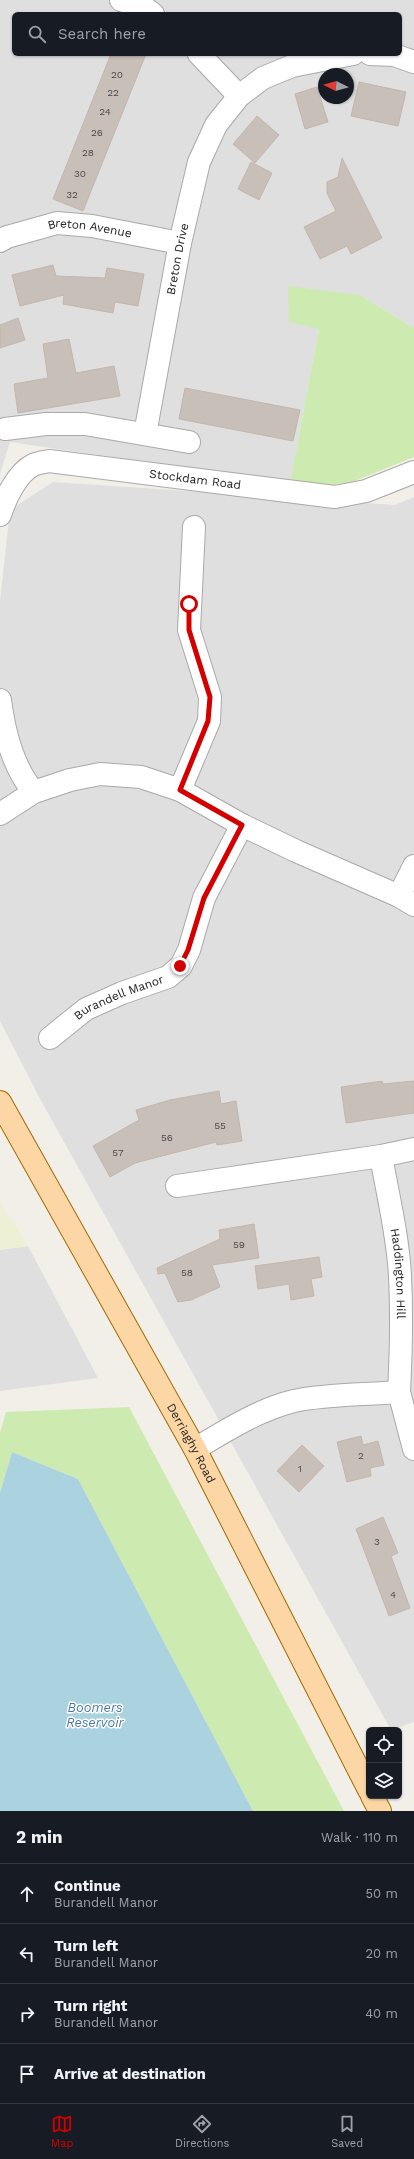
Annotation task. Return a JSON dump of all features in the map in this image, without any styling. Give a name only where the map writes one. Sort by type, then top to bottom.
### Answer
[{"type":"main road","name":"Derriaghy Road","points":[[0,1102],[195,1449],[366,1784]]},
{"type":"main road","points":[[374,1799],[380,1811]]},
{"type":"street","points":[[121,0],[145,8],[150,12]]},
{"type":"street","points":[[201,56],[239,96]]},
{"type":"street","name":"Breton Drive","points":[[146,434],[180,243],[199,162],[216,125],[239,96],[263,78],[292,66],[343,56]]},
{"type":"street","points":[[397,56],[414,62]]},
{"type":"street","name":"Breton Avenue","points":[[0,241],[7,236],[57,224],[92,226],[180,243]]},
{"type":"street","points":[[5,428],[46,424],[85,424],[189,442]]},
{"type":"street","name":"Stockdam Road","points":[[0,515],[4,504],[23,473],[33,465],[49,461],[335,497],[366,491],[414,472]]},
{"type":"street","points":[[180,790],[208,721],[210,697],[189,630],[194,527]]},
{"type":"street","points":[[0,700],[12,750],[25,781],[34,792]]},
{"type":"street","points":[[0,814],[34,792],[70,780],[100,774],[141,777],[180,790],[242,825],[406,900],[414,866]]},
{"type":"street","name":"Burandell Manor","points":[[50,1038],[86,1009],[168,976],[180,966],[188,950],[204,898],[242,825]]},
{"type":"street","points":[[177,1186],[381,1156],[414,1149]]},
{"type":"street","name":"Haddington Hill","points":[[381,1156],[395,1229],[400,1275],[402,1330],[399,1392],[414,1449]]},
{"type":"street","points":[[195,1449],[262,1413],[293,1402],[315,1398],[399,1392]]},
{"type":"shaded area","points":[[0,0],[414,0],[414,328],[360,295],[319,329],[290,483],[10,442],[0,474]]},
{"type":"shaded area","points":[[53,482],[395,505],[414,497],[414,1722],[400,1727],[389,1727],[39,1097],[0,1021],[0,601],[10,510]]},
{"type":"shaded area","points":[[28,1246],[98,1378],[0,1391],[0,1250]]},
{"type":"green space","points":[[288,286],[360,295],[414,328],[414,457],[352,482],[309,488],[290,483],[319,329],[289,322]]},
{"type":"green space","points":[[0,1201],[28,1246],[0,1250]]},
{"type":"green space","points":[[129,1407],[344,1811],[253,1811],[78,1479],[12,1452],[0,1493],[0,1433],[6,1412]]},
{"type":"water","name":"Boomers Reservoir","points":[[12,1452],[78,1479],[253,1811],[0,1811],[0,1493]]},
{"type":"building","points":[[110,56],[145,56],[83,211],[53,199]]},
{"type":"building","points":[[359,82],[406,92],[398,126],[351,116]]},
{"type":"building","points":[[317,87],[318,104],[322,104],[328,122],[305,129],[295,94]]},
{"type":"building","points":[[257,116],[279,135],[255,163],[233,144]]},
{"type":"building","points":[[342,158],[382,238],[351,254],[347,246],[320,259],[304,227],[336,211],[327,193],[327,182],[338,177]]},
{"type":"building","points":[[251,162],[272,173],[259,200],[238,189]]},
{"type":"building","points":[[53,265],[56,276],[105,278],[107,268],[144,274],[138,306],[115,302],[113,313],[63,304],[64,295],[20,306],[12,275]]},
{"type":"building","points":[[18,318],[25,340],[0,348],[0,325]]},
{"type":"building","points":[[69,339],[76,373],[114,366],[120,396],[18,413],[14,384],[48,378],[43,344]]},
{"type":"building","points":[[185,388],[300,410],[293,441],[179,419]]},
{"type":"building","points":[[382,1081],[383,1084],[414,1081],[414,1113],[346,1123],[341,1087]]},
{"type":"building","points":[[219,1091],[221,1104],[236,1101],[242,1141],[217,1145],[216,1142],[135,1163],[110,1177],[93,1146],[139,1120],[136,1110],[170,1100]]},
{"type":"building","points":[[254,1224],[259,1258],[212,1265],[220,1287],[191,1300],[178,1302],[165,1273],[158,1274],[157,1268],[220,1239],[219,1230]]},
{"type":"building","points":[[319,1257],[322,1277],[311,1279],[314,1296],[291,1300],[289,1284],[258,1289],[255,1266]]},
{"type":"building","points":[[361,1436],[363,1445],[378,1441],[384,1465],[370,1468],[371,1476],[347,1482],[337,1442]]},
{"type":"building","points":[[302,1445],[324,1466],[299,1492],[277,1471]]},
{"type":"building","points":[[383,1517],[398,1553],[391,1556],[410,1608],[389,1616],[356,1529]]},
{"type":"route","points":[[180,966],[188,950],[204,898],[242,825],[180,790],[192,764],[208,721],[210,697],[189,630],[189,604]]}]
